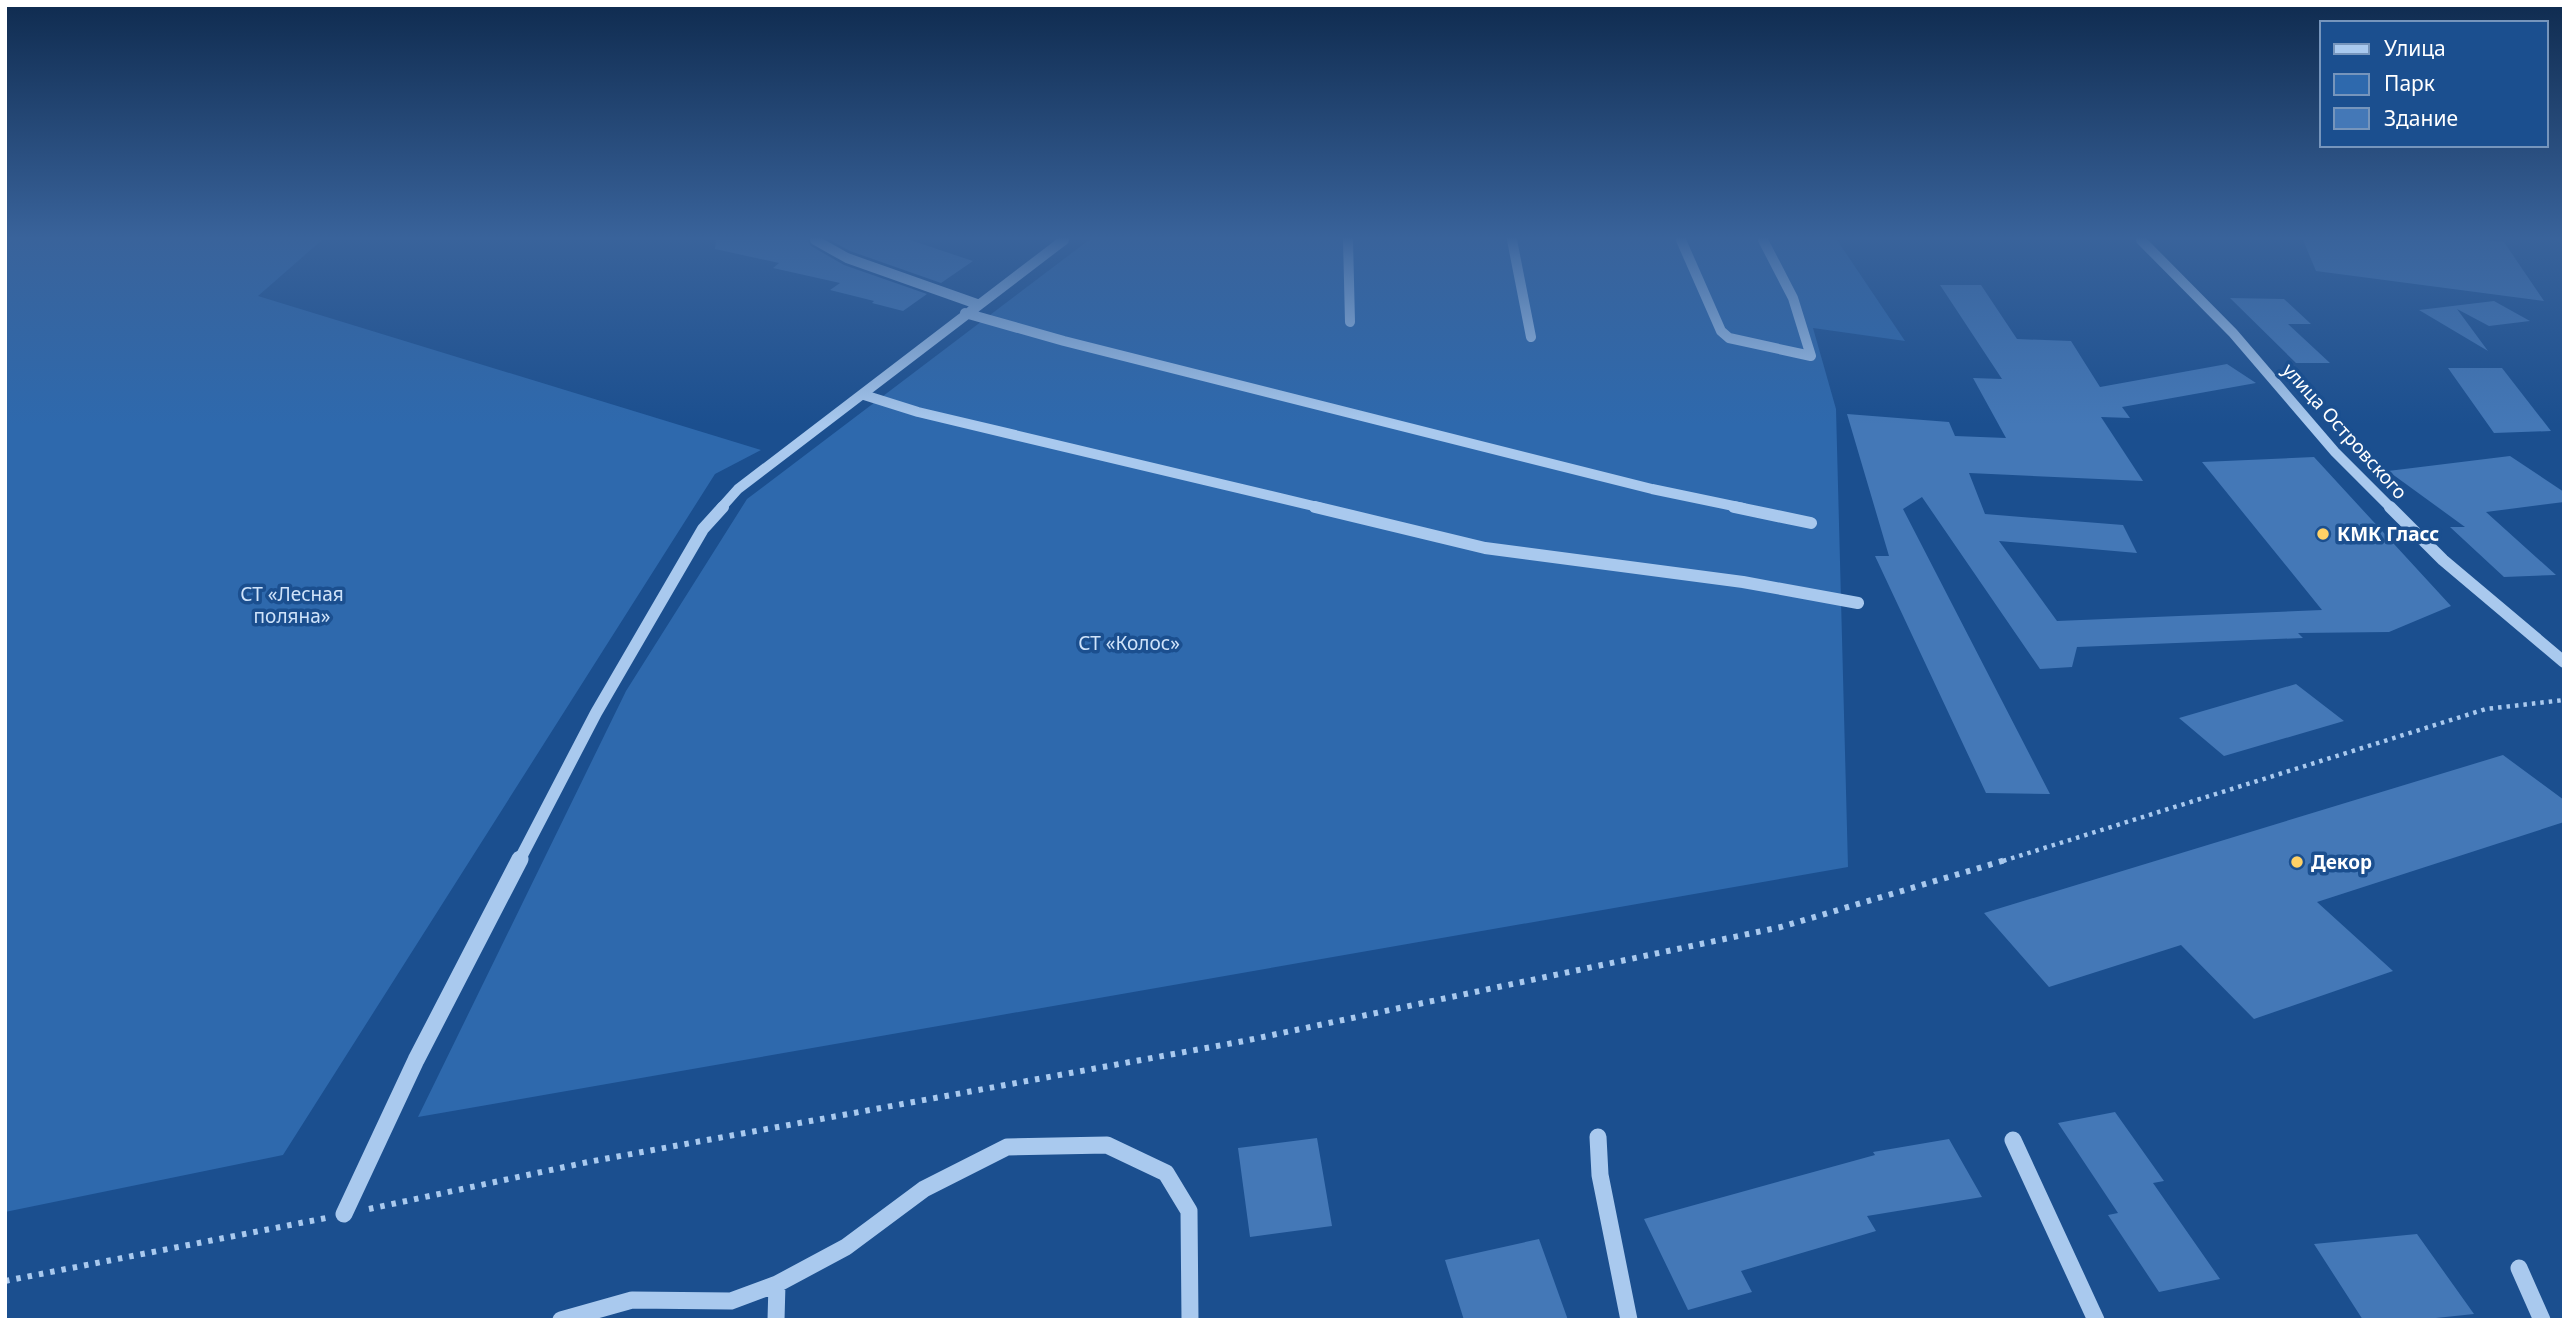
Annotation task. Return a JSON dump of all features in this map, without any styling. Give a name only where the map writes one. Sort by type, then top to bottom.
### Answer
[{"type":"street","points":[[971,302],[977,304]]},
{"type":"street","points":[[344,1214],[416,1060],[596,713],[703,529],[738,489],[864,395],[980,302]]},
{"type":"street","points":[[1350,302],[1350,322]]},
{"type":"street","points":[[1524,302],[1531,337]]},
{"type":"street","points":[[1708,302],[1721,331],[1729,338],[1811,356],[1794,302]]},
{"type":"street","name":"улица Островского","points":[[2203,302],[2234,333],[2335,452],[2443,560],[2564,662]]},
{"type":"street","points":[[965,313],[1064,341],[1652,489],[1811,523]]},
{"type":"street","points":[[864,395],[918,412],[1485,548],[1744,582],[1858,603]]},
{"type":"street","points":[[1598,1137],[1600,1175],[1629,1320]]},
{"type":"street","points":[[2013,1140],[2096,1320]]},
{"type":"street","points":[[561,1320],[632,1300],[731,1301],[777,1284],[846,1247],[924,1189],[1007,1147],[1107,1144],[1166,1173],[1189,1211],[1190,1320]]},
{"type":"street","points":[[2519,1268],[2542,1320]]},
{"type":"street","points":[[776,1320],[777,1284]]},
{"type":"path","points":[[5,1281],[344,1214],[588,1162],[1244,1041],[1781,927],[2105,831],[2235,786],[2486,709],[2564,700]]},
{"type":"green space","name":"СТ «Лесная поляна»","points":[[5,302],[277,302],[761,450],[715,474],[283,1155],[5,1212]]},
{"type":"green space","name":"СТ «Колос»","points":[[1007,302],[1879,302],[1905,341],[1813,328],[1836,409],[1848,867],[418,1117],[626,691],[747,499]]},
{"type":"building","points":[[873,302],[916,302],[903,311]]},
{"type":"building","points":[[1951,302],[1992,302],[2017,339],[2071,341],[2100,387],[2227,364],[2256,383],[2122,407],[2130,418],[2101,417],[2143,481],[1969,473],[1985,514],[2123,525],[2137,553],[1999,541],[2057,621],[2322,610],[2202,462],[2314,457],[2451,606],[2389,632],[2298,633],[2303,638],[2077,647],[2072,667],[2040,669],[1922,497],[1903,509],[2050,794],[1986,793],[1875,556],[1889,556],[1847,414],[1949,422],[1955,436],[2006,438],[1973,378],[2002,379]]},
{"type":"building","points":[[2234,302],[2287,302],[2311,324],[2288,324],[2330,363],[2296,363]]},
{"type":"building","points":[[2496,302],[2530,321],[2489,326],[2457,309],[2488,351],[2419,310]]},
{"type":"building","points":[[2448,368],[2502,368],[2551,431],[2494,433]]},
{"type":"building","points":[[2510,456],[2564,492],[2564,502],[2486,512],[2556,575],[2504,577],[2450,527],[2465,527],[2388,471]]},
{"type":"building","points":[[2296,684],[2344,721],[2224,756],[2179,718]]},
{"type":"building","name":"Декор","points":[[2503,755],[2564,800],[2564,822],[2317,902],[2393,971],[2254,1019],[2181,945],[2049,987],[1984,913]]},
{"type":"building","points":[[2115,1112],[2164,1181],[2153,1183],[2220,1279],[2159,1292],[2108,1215],[2118,1213],[2058,1123]]},
{"type":"building","points":[[1317,1138],[1332,1226],[1250,1237],[1238,1148]]},
{"type":"building","points":[[1949,1139],[1982,1197],[1867,1216],[1876,1231],[1741,1271],[1752,1292],[1688,1310],[1644,1219],[1875,1155],[1873,1152]]},
{"type":"building","points":[[2417,1234],[2474,1314],[2417,1320],[2363,1320],[2314,1244]]},
{"type":"building","points":[[1539,1239],[1568,1320],[1464,1320],[1445,1260]]},
{"type":"place","name":"КМК Гласс","points":[[2323,534]]},
{"type":"place","name":"Декор","points":[[2297,862]]}]
